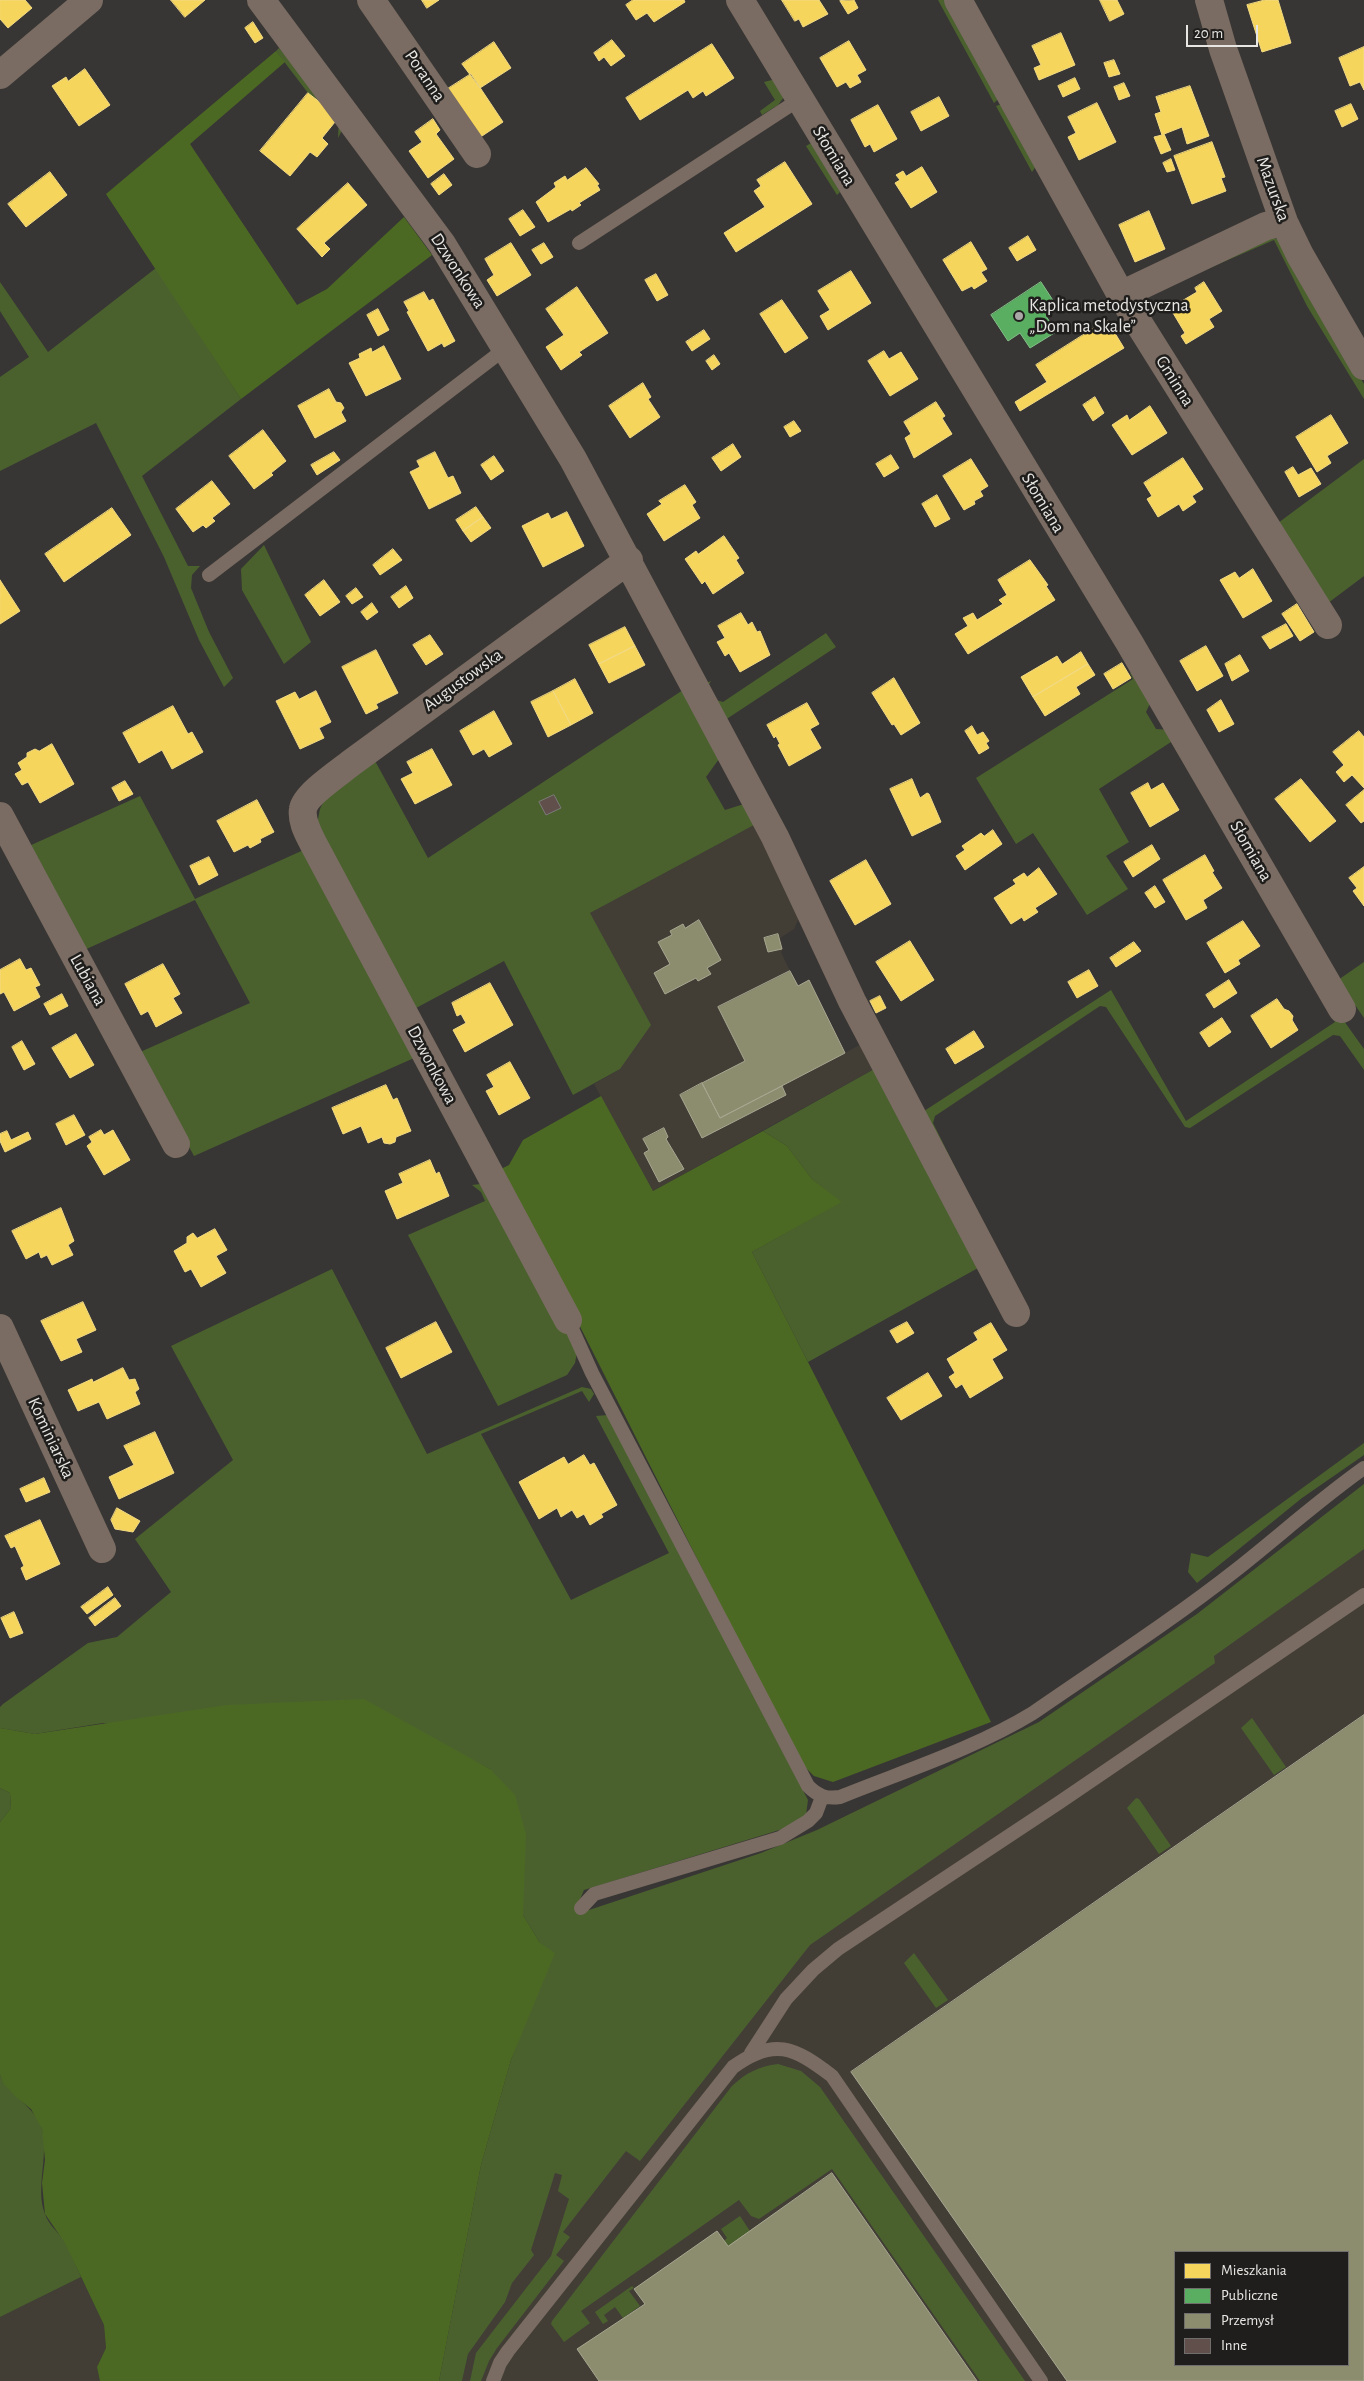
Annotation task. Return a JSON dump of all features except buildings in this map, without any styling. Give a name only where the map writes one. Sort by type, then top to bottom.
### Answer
[{"type":"street","points":[[0,75],[89,0]]},
{"type":"street","name":"Dzwonkowa","points":[[260,0],[442,244],[573,459],[629,560],[775,837],[852,1001],[1016,1313]]},
{"type":"street","name":"Poranna","points":[[371,0],[477,154]]},
{"type":"street","name":"Słomiana","points":[[740,0],[1129,642],[1342,1009]]},
{"type":"street","name":"Gminna","points":[[958,0],[1121,295],[1328,625]]},
{"type":"street","name":"Mazurska","points":[[1209,0],[1223,49],[1284,222],[1300,255],[1364,366]]},
{"type":"street","points":[[1121,295],[1266,226],[1284,222]]},
{"type":"street","name":"Augustowska","points":[[303,808],[311,796],[351,763],[629,560]]},
{"type":"street","name":"Dzwonkowa","points":[[303,808],[304,824],[313,843],[568,1320]]},
{"type":"street","name":"Lubiana","points":[[0,816],[176,1144]]},
{"type":"street","name":"Kominiarska","points":[[0,1328],[102,1548]]},
{"type":"lane","points":[[579,243],[800,99]]},
{"type":"lane","points":[[209,575],[506,348]]},
{"type":"lane","points":[[568,1320],[592,1373],[808,1786],[822,1797],[840,1797],[983,1738],[1025,1718],[1195,1600],[1323,1498],[1364,1468]]},
{"type":"lane","points":[[493,2381],[500,2363],[522,2333],[733,2067],[751,2053],[786,1999],[812,1970],[838,1949],[1060,1802],[1364,1595]]},
{"type":"lane","points":[[582,1908],[594,1894],[780,1838],[808,1822],[816,1813],[822,1797]]},
{"type":"lane","points":[[751,2053],[773,2048],[789,2051],[810,2059],[832,2076],[1041,2381]]},
{"type":"shaded area","points":[[754,825],[800,916],[794,929],[780,938],[783,949],[781,952],[785,961],[798,986],[809,980],[845,1053],[865,1042],[878,1067],[653,1191],[594,1084],[620,1069],[590,913]]},
{"type":"shaded area","points":[[1364,1484],[1364,2381],[462,2381],[528,2072],[761,1853],[817,1830],[1039,1722],[1197,1614]]},
{"type":"shaded area","points":[[81,2277],[104,2325],[106,2348],[97,2367],[100,2381],[0,2381],[0,2317]]},
{"type":"green space","points":[[938,0],[946,0],[999,98],[994,103]]},
{"type":"green space","points":[[279,48],[325,93],[340,113],[345,124],[338,138],[339,117],[308,93],[276,51]]},
{"type":"green space","points":[[276,51],[285,62],[190,144],[297,305],[327,289],[404,217],[432,255],[241,399],[106,194]]},
{"type":"green space","points":[[778,81],[784,97],[778,105],[762,115],[760,111],[775,100],[764,82]]},
{"type":"green space","points":[[1002,104],[1036,166],[1032,172],[996,106]]},
{"type":"green space","points":[[813,142],[840,192],[837,195],[806,146]]},
{"type":"green space","points":[[1271,237],[1282,241],[1314,302],[1364,384],[1364,399],[1307,306],[1274,240],[1139,299],[1141,294],[1181,274]]},
{"type":"green space","points":[[156,268],[241,399],[142,476],[188,566],[200,566],[192,575],[191,588],[209,632],[233,678],[224,687],[199,640],[164,557],[96,423],[0,471],[0,377],[29,357],[0,311],[0,282],[48,352]]},
{"type":"green space","points":[[1138,300],[1236,456],[1232,456],[1212,430],[1137,303]]},
{"type":"green space","points":[[1364,459],[1364,576],[1328,603],[1278,523]]},
{"type":"green space","points":[[264,545],[311,642],[284,664],[242,590],[241,569]]},
{"type":"green space","points":[[826,633],[836,647],[722,722],[704,684],[711,681],[708,686],[716,700],[723,702]]},
{"type":"green space","points":[[1139,671],[1152,699],[1146,712],[1156,729],[1172,730],[1181,745],[1180,757],[1171,742],[1099,789],[1129,842],[1106,856],[1128,889],[1087,915],[1033,833],[1016,844],[976,778],[1133,679],[1130,673]]},
{"type":"green space","points":[[683,690],[719,759],[706,777],[725,810],[744,804],[800,916],[754,825],[590,913],[651,1025],[620,1069],[573,1095],[504,961],[416,1008],[317,824],[320,809],[325,798],[374,759],[428,858]]},
{"type":"green space","points":[[140,796],[195,899],[308,848],[414,1058],[194,1156],[138,1053],[250,1003],[195,900],[82,951],[29,846]]},
{"type":"green space","points":[[1364,962],[1364,1018],[1338,980]]},
{"type":"green space","points":[[1111,990],[1186,1121],[1335,1022],[1317,990],[1339,1014],[1364,1049],[1364,1070],[1340,1036],[1333,1035],[1190,1128],[1185,1127],[1106,1007],[1100,1006],[935,1116],[933,1123],[1029,1316],[921,1113]]},
{"type":"green space","points":[[878,1067],[978,1268],[808,1362],[752,1252],[841,1202],[812,1179],[787,1146],[763,1131]]},
{"type":"green space","points":[[601,1096],[653,1191],[763,1131],[787,1146],[812,1179],[842,1202],[752,1252],[991,1722],[833,1782],[814,1776],[799,1761],[544,1255],[499,1170],[509,1165],[523,1140]]},
{"type":"green space","points":[[472,1185],[489,1186],[577,1352],[575,1363],[567,1375],[498,1406],[408,1235],[485,1201],[481,1192]]},
{"type":"green space","points":[[332,1269],[427,1454],[582,1387],[591,1389],[594,1394],[589,1402],[582,1391],[481,1434],[571,1600],[669,1553],[596,1416],[608,1415],[808,1800],[806,1815],[789,1827],[584,1890],[576,1909],[589,1910],[761,1853],[817,1830],[1039,1722],[1197,1614],[1364,1484],[1364,1549],[1214,1656],[1215,1663],[810,1945],[640,2161],[626,2151],[563,2232],[570,2237],[556,2255],[564,2261],[497,2348],[489,2361],[481,2381],[470,2381],[476,2353],[551,2256],[569,2199],[558,2191],[562,2175],[555,2173],[531,2250],[534,2255],[512,2283],[505,2302],[468,2354],[462,2381],[439,2381],[481,2165],[511,2060],[527,2018],[540,1943],[523,1915],[490,1769],[457,1752],[103,1723],[35,1734],[0,1728],[0,1707],[3,1704],[88,1643],[117,1637],[171,1592],[135,1539],[233,1460],[171,1346]]},
{"type":"green space","points":[[1364,1443],[1364,1455],[1302,1498],[1197,1583],[1188,1572],[1191,1553],[1208,1557]]},
{"type":"green space","points":[[364,1699],[490,1769],[515,1795],[526,1834],[523,1915],[540,1943],[555,1953],[511,2060],[481,2165],[439,2381],[100,2381],[97,2367],[106,2348],[104,2325],[65,2243],[45,2214],[42,2183],[45,2160],[42,2129],[31,2109],[4,2084],[0,2075],[0,1822],[11,1808],[10,1793],[0,1788],[0,1728],[35,1734],[227,1705]]},
{"type":"green space","points":[[1252,1718],[1286,1767],[1274,1775],[1241,1728]]},
{"type":"green space","points":[[0,1788],[10,1793],[11,1808],[0,1822]]},
{"type":"green space","points":[[1136,1798],[1139,1799],[1171,1846],[1159,1854],[1127,1808]]},
{"type":"green space","points":[[914,1953],[948,2000],[936,2008],[904,1963]]},
{"type":"green space","points":[[778,2064],[801,2071],[820,2087],[1025,2381],[980,2381],[832,2169],[759,2219],[751,2216],[739,2200],[581,2311],[590,2323],[564,2342],[551,2324],[552,2321],[732,2086],[742,2077],[753,2071],[765,2066]]},
{"type":"green space","points":[[0,2075],[4,2083],[39,2121],[44,2140],[42,2204],[46,2218],[65,2242],[81,2277],[0,2317]]},
{"type":"green space","points":[[740,2216],[750,2231],[728,2246],[724,2241],[727,2238],[721,2229]]},
{"type":"green space","points":[[632,2286],[634,2288],[629,2291],[640,2306],[623,2318],[615,2307],[604,2315],[608,2321],[603,2324],[595,2312]]},
{"type":"place","name":"Kaplica metodystyczna „Dom na Skale”","points":[[1019,316]]}]
